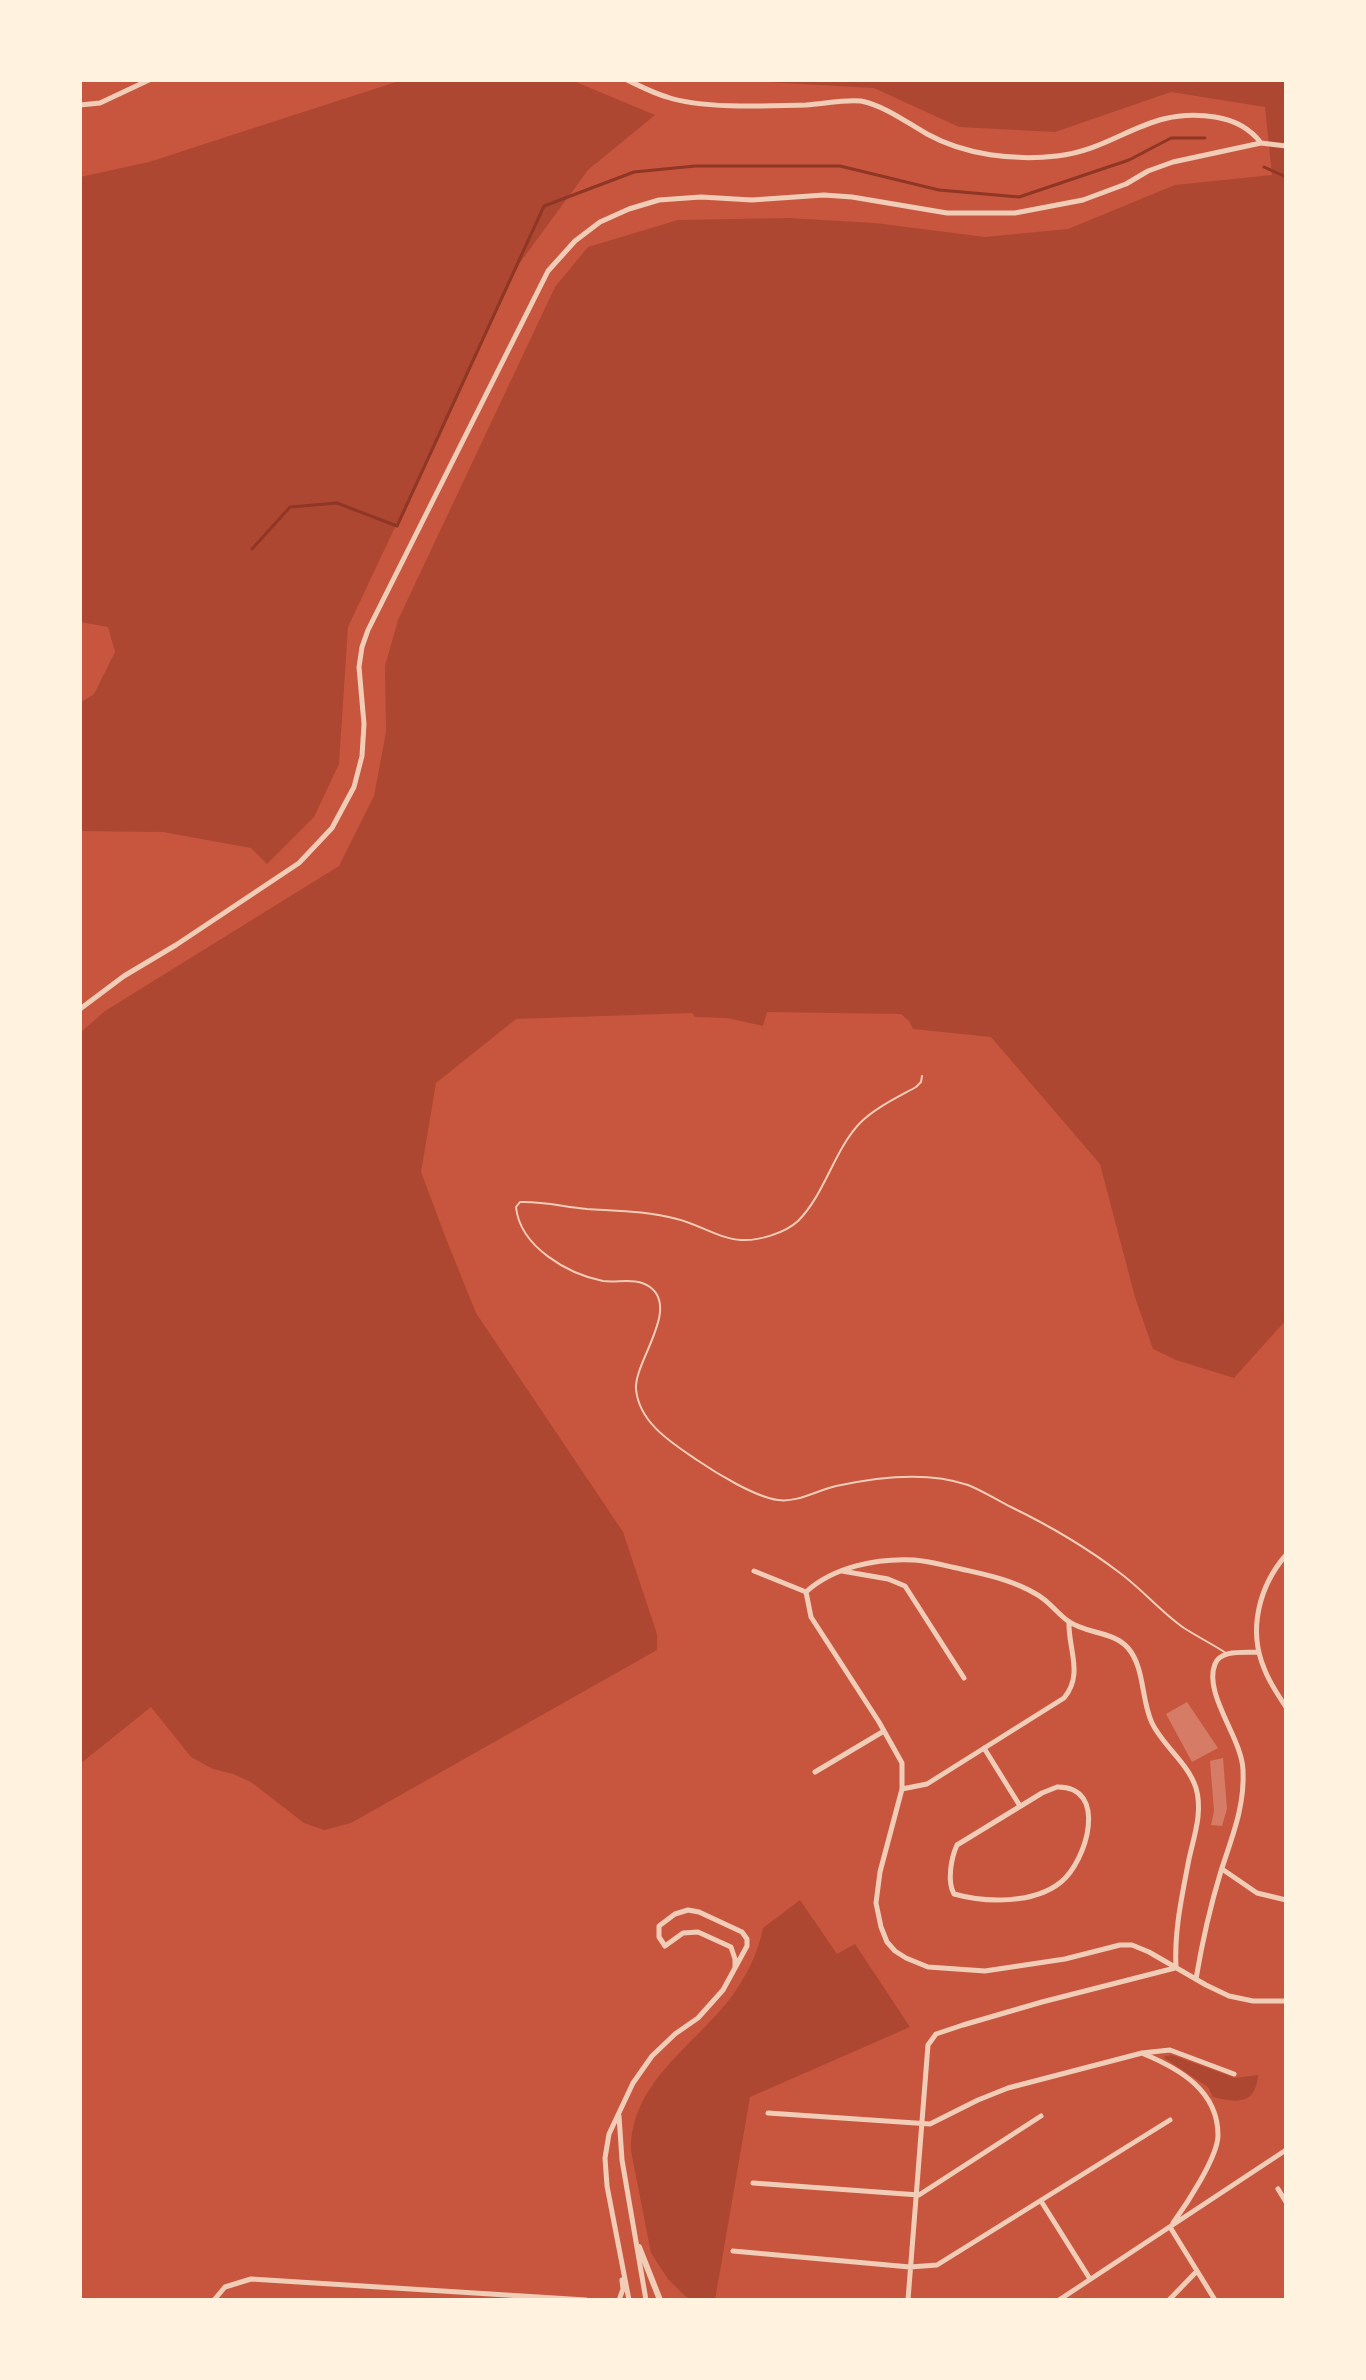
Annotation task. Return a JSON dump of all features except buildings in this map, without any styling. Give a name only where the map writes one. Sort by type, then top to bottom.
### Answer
[{"type":"street","points":[[80,105],[100,103],[149,80]]},
{"type":"street","points":[[627,80],[668,98],[698,103],[788,105],[860,101],[891,112],[946,142],[1002,156],[1040,157],[1078,153],[1097,148],[1151,122],[1191,115],[1232,121],[1251,130],[1261,143]]},
{"type":"street","points":[[80,1009],[124,976],[299,863],[332,828],[354,787],[362,756],[364,724],[359,667],[368,630],[548,271],[587,231],[614,215],[644,204],[701,197],[752,200],[824,195],[947,213],[1015,213],[1083,200],[1173,162],[1261,143],[1286,146]]},
{"type":"street","points":[[1286,1555],[1271,1575],[1261,1600],[1257,1630],[1259,1652],[1268,1677],[1286,1707]]},
{"type":"street","points":[[806,1592],[818,1581],[841,1571],[865,1564],[914,1560],[1007,1580],[1038,1595],[1069,1622],[1087,1631],[1113,1637],[1128,1648],[1136,1662],[1146,1709],[1153,1726],[1195,1785],[1200,1807],[1177,1925],[1176,1968]]},
{"type":"street","points":[[754,1571],[806,1592]]},
{"type":"street","points":[[841,1571],[888,1579],[905,1586],[964,1678]]},
{"type":"street","points":[[806,1592],[811,1617],[902,1763],[902,1789],[880,1872],[876,1903],[878,1919],[887,1942],[906,1958],[928,1967],[985,1971],[1065,1959],[1126,1945],[1149,1952],[1196,1979],[1240,1999],[1265,2003],[1286,2001]]},
{"type":"street","points":[[902,1789],[927,1784],[1060,1702],[1069,1693],[1075,1674],[1069,1622]]},
{"type":"street","points":[[1196,1979],[1205,1927],[1237,1828],[1243,1796],[1243,1767],[1238,1745],[1213,1682],[1214,1665],[1226,1653],[1259,1652]]},
{"type":"street","points":[[815,1772],[884,1731]]},
{"type":"street","points":[[984,1748],[1020,1806]]},
{"type":"street","points":[[1057,1787],[1070,1787],[1081,1795],[1088,1813],[1088,1827],[1085,1844],[1075,1866],[1057,1885],[1033,1895],[1002,1900],[954,1894],[951,1885],[957,1845],[1020,1806],[1057,1787]]},
{"type":"street","points":[[1222,1869],[1257,1893],[1286,1900]]},
{"type":"street","points":[[629,2300],[607,2186],[605,2158],[609,2134],[633,2083],[652,2056],[707,2009],[723,1990],[735,1968],[747,1946],[742,1932],[699,1912],[679,1912],[659,1926],[657,1933],[665,1946],[683,1933],[698,1932],[731,1947],[735,1968]]},
{"type":"street","points":[[908,2300],[928,2045],[936,2034],[1042,2002],[1176,1968]]},
{"type":"street","points":[[768,2113],[921,2124],[935,2122],[1008,2088],[1142,2053],[1170,2050],[1234,2074]]},
{"type":"street","points":[[1142,2053],[1178,2070],[1203,2090],[1214,2113],[1219,2138],[1206,2170],[1170,2227]]},
{"type":"street","points":[[619,2116],[622,2160],[646,2300]]},
{"type":"street","points":[[753,2183],[916,2195],[927,2192],[1041,2116]]},
{"type":"street","points":[[733,2251],[910,2267],[943,2263],[1170,2120]]},
{"type":"street","points":[[1059,2300],[1286,2150]]},
{"type":"street","points":[[605,2158],[613,2156],[622,2160]]},
{"type":"street","points":[[1278,2189],[1286,2202]]},
{"type":"street","points":[[1041,2201],[1090,2279]]},
{"type":"street","points":[[1170,2227],[1215,2300]]},
{"type":"street","points":[[639,2247],[660,2300]]},
{"type":"street","points":[[619,2300],[623,2289],[622,2263]]},
{"type":"street","points":[[1169,2300],[1197,2271]]},
{"type":"street","points":[[214,2300],[225,2287],[251,2279],[586,2300]]},
{"type":"lane","points":[[922,1076],[916,1087],[860,1123],[809,1208],[795,1224],[780,1232],[741,1240],[647,1212],[585,1209],[535,1202],[520,1202],[516,1207],[517,1217],[537,1245],[569,1269],[583,1276],[607,1281],[649,1285],[656,1293],[659,1316],[656,1331],[637,1376],[636,1391],[650,1423],[662,1436],[699,1462],[742,1486],[779,1501],[836,1486],[902,1477],[935,1478],[968,1485],[1063,1533],[1120,1573],[1184,1628],[1226,1653]]},
{"type":"shaded area","points":[[402,80],[571,80],[655,115],[588,170],[519,264],[348,627],[339,764],[314,817],[267,864],[251,848],[163,832],[80,831],[80,703],[94,694],[115,652],[108,627],[80,622],[80,177],[149,162]]},
{"type":"shaded area","points":[[731,80],[1286,80],[1286,1320],[1234,1378],[1176,1360],[1153,1349],[1135,1297],[1100,1164],[991,1037],[913,1029],[901,1014],[767,1012],[763,1026],[727,1018],[695,1017],[692,1013],[516,1019],[436,1083],[421,1172],[476,1313],[623,1532],[657,1634],[657,1650],[351,1823],[324,1830],[304,1823],[251,1782],[213,1769],[191,1757],[151,1707],[80,1764],[80,1033],[105,1011],[339,866],[374,796],[386,732],[385,666],[398,620],[555,287],[588,247],[678,220],[788,218],[875,223],[985,237],[1068,229],[1175,185],[1272,175],[1265,107],[1171,92],[1055,132],[959,127],[874,88]]},
{"type":"shaded area","points":[[800,1900],[837,1954],[855,1944],[910,2027],[750,2097],[715,2300],[695,2300],[686,2297],[668,2279],[651,2253],[631,2151],[633,2127],[641,2106],[665,2068],[714,2018],[740,1984],[754,1957],[763,1928]]},
{"type":"shaded area","points":[[1172,2055],[1235,2078],[1258,2075],[1256,2085],[1249,2097],[1243,2100],[1213,2097],[1208,2087],[1163,2057]]},
{"type":"waterway","points":[[252,549],[290,507],[337,503],[397,526],[544,206],[634,172],[695,166],[840,166],[939,190],[1019,197],[1129,160],[1171,138],[1205,138]]},
{"type":"waterway","points":[[1264,167],[1286,177]]}]
